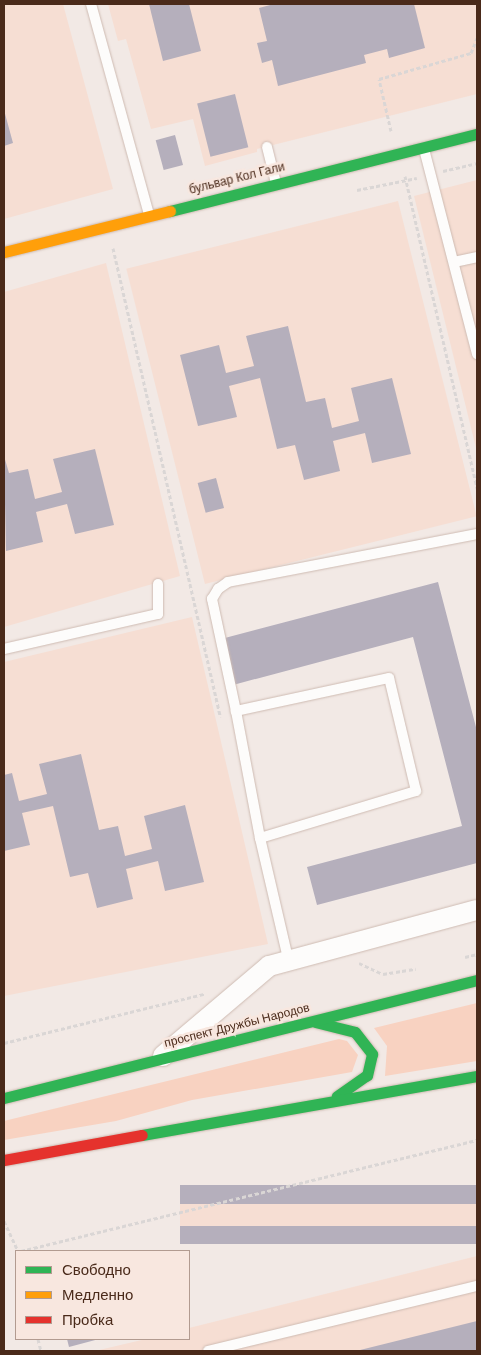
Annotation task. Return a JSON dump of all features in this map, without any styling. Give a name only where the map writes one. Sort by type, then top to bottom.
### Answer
[{"type":"main road","name":"бульвар Кол Гали","points":[[4,252],[149,214],[477,134]]},
{"type":"main road","name":"проспект Дружбы Народов","points":[[4,1098],[477,980]]},
{"type":"main road","points":[[313,1021],[355,1032],[372,1054],[367,1075],[332,1100]]},
{"type":"main road","points":[[4,1160],[332,1100],[477,1076]]},
{"type":"street","points":[[159,1059],[269,966],[288,958],[477,910]]},
{"type":"lane","points":[[92,4],[149,214]]},
{"type":"lane","points":[[267,147],[276,183]]},
{"type":"lane","points":[[423,148],[477,354]]},
{"type":"lane","points":[[454,262],[477,256]]},
{"type":"lane","points":[[288,958],[260,838],[236,710],[212,599],[218,589],[228,582],[477,534]]},
{"type":"lane","points":[[4,649],[158,614],[158,584]]},
{"type":"lane","points":[[236,710],[389,678],[416,791],[260,838]]},
{"type":"lane","points":[[208,1351],[477,1286]]},
{"type":"path","points":[[477,38],[471,53],[379,79],[477,489]]},
{"type":"path","points":[[110,238],[221,722]]},
{"type":"path","points":[[350,958],[383,974],[421,969]]},
{"type":"path","points":[[23,1250],[477,1140]]},
{"type":"path","points":[[4,1221],[18,1250]]},
{"type":"shaded area","points":[[4,4],[63,4],[113,189],[4,219]]},
{"type":"shaded area","points":[[108,4],[477,4],[477,94],[257,149],[257,152],[205,166],[193,119],[151,129],[126,39],[118,41]]},
{"type":"shaded area","points":[[477,180],[477,452],[414,196]]},
{"type":"shaded area","points":[[398,201],[477,516],[205,584],[126,269]]},
{"type":"shaded area","points":[[106,263],[180,576],[4,627],[4,292]]},
{"type":"shaded area","points":[[192,617],[268,944],[4,996],[4,662]]},
{"type":"shaded area","points":[[477,1003],[477,1061],[385,1076],[387,1046],[374,1028]]},
{"type":"shaded area","points":[[339,1039],[347,1041],[358,1055],[352,1072],[192,1100],[116,1121],[4,1140],[4,1121]]},
{"type":"shaded area","points":[[180,1185],[477,1185],[477,1243],[180,1243]]},
{"type":"shaded area","points":[[477,1256],[477,1351],[95,1351],[142,1340],[190,1340],[190,1328]]},
{"type":"building","points":[[149,4],[189,4],[201,51],[163,61]]},
{"type":"building","points":[[274,4],[414,4],[425,48],[389,58],[387,49],[364,55],[366,63],[278,86],[272,60],[262,63],[257,43],[267,41],[259,8]]},
{"type":"building","points":[[235,94],[248,147],[210,157],[197,103]]},
{"type":"building","points":[[4,110],[13,143],[4,146]]},
{"type":"building","points":[[175,135],[183,165],[164,170],[156,140]]},
{"type":"building","points":[[288,326],[306,402],[325,398],[332,428],[359,421],[351,388],[392,378],[411,454],[372,463],[365,433],[333,441],[340,471],[304,480],[295,445],[277,449],[260,378],[229,386],[237,417],[198,426],[180,355],[219,345],[226,373],[254,366],[246,336]]},
{"type":"building","points":[[95,449],[114,525],[75,534],[67,504],[36,512],[43,542],[6,551],[4,456],[9,473],[28,469],[35,499],[62,492],[53,459]]},
{"type":"building","points":[[216,478],[224,508],[206,513],[198,483]]},
{"type":"building","points":[[438,582],[477,731],[477,863],[317,905],[307,867],[462,826],[413,637],[233,685],[221,639]]},
{"type":"building","points":[[81,754],[99,830],[118,826],[125,856],[152,849],[144,816],[185,805],[204,882],[165,891],[158,861],[126,869],[133,899],[97,908],[88,873],[70,877],[53,806],[22,813],[30,845],[4,851],[4,775],[12,773],[19,801],[47,794],[39,764]]},
{"type":"building","points":[[180,1185],[477,1185],[477,1204],[180,1204]]},
{"type":"building","points":[[180,1226],[477,1226],[477,1244],[180,1244]]},
{"type":"building","points":[[477,1321],[477,1351],[356,1351]]},
{"type":"building","points":[[67,1340],[95,1340],[69,1347]]},
{"type":"traffic: fast","points":[[170,211],[477,134]]},
{"type":"traffic: fast","points":[[4,1098],[477,980]]},
{"type":"traffic: fast","points":[[315,1022],[355,1032],[372,1054],[367,1075],[337,1096]]},
{"type":"traffic: fast","points":[[142,1135],[477,1076]]},
{"type":"traffic: slow","points":[[4,252],[170,211]]},
{"type":"traffic: jam","points":[[4,1160],[142,1135]]}]
